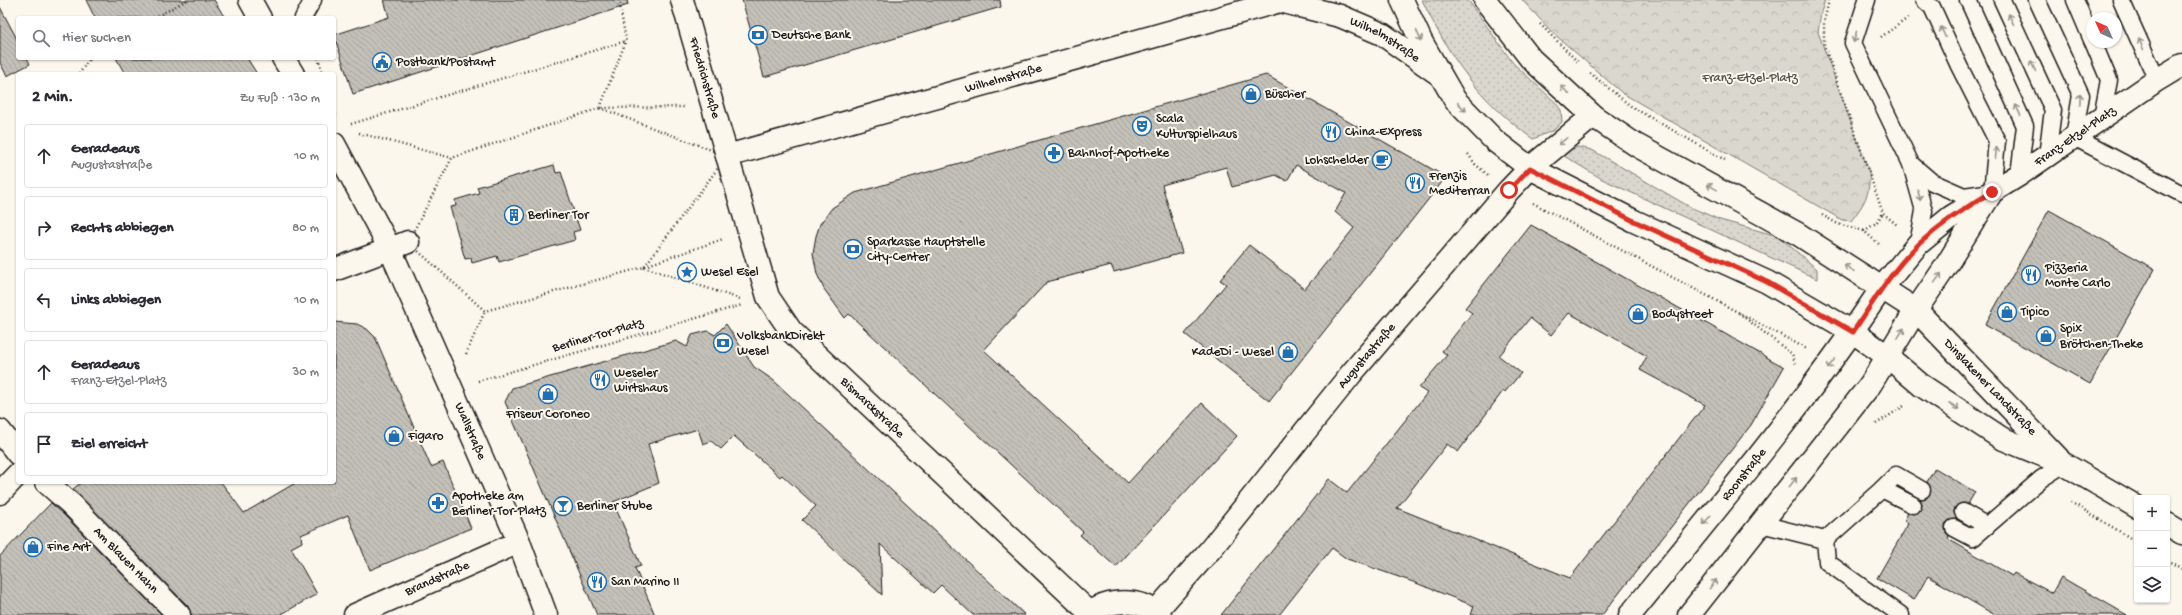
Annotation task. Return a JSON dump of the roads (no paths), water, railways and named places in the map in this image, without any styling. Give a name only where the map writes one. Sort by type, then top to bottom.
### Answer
[{"type":"street","points":[[250,0],[259,16]]},
{"type":"street","name":"Friedrichstraße","points":[[682,0],[727,156]]},
{"type":"street","name":"Wilhelmstraße","points":[[727,156],[1280,0],[1340,16],[1382,34],[1440,75]]},
{"type":"street","name":"Dinslakener Landstraße","points":[[1402,0],[1421,40],[1455,100],[1495,141],[1530,168],[1634,221],[1767,282],[1853,332],[1887,356],[1921,385],[2001,438],[2064,464],[2134,505]]},
{"type":"street","name":"Dinslakener Landstraße","points":[[1485,0],[1531,59],[1593,116],[1636,145],[1798,234],[1881,289],[1916,310],[2064,464]]},
{"type":"street","points":[[284,60],[292,72]]},
{"type":"street","name":"Franz-Etzel-Platz","points":[[1853,332],[1881,289],[1918,244],[1951,217],[2019,175],[2157,80],[2182,65]]},
{"type":"street","name":"Augustastraße","points":[[1158,613],[1351,374],[1509,190],[1530,168],[1593,116]]},
{"type":"street","name":"Wallstraße","points":[[336,147],[399,246],[450,390],[519,542],[546,615]]},
{"type":"street","name":"Bismarckstraße","points":[[727,156],[768,297],[791,331],[1089,614]]},
{"type":"street","name":"Franz-Etzel-Platz","points":[[1689,615],[1870,385],[1992,192]]},
{"type":"street","points":[[336,269],[399,246]]},
{"type":"street","name":"Roonstraße","points":[[1630,615],[1794,414],[1853,332]]},
{"type":"street","points":[[0,431],[16,451]]},
{"type":"street","points":[[0,493],[16,476]]},
{"type":"street","name":"Am Blauen Hahn","points":[[48,484],[72,505],[179,615]]},
{"type":"street","points":[[2170,526],[2182,533]]},
{"type":"street","name":"Brandstraße","points":[[355,615],[519,542]]},
{"type":"street","points":[[1089,614],[1106,605],[1123,602],[1140,604],[1158,613]]},
{"type":"lane","points":[[304,16],[313,0]]},
{"type":"lane","name":"Franz-Etzel-Platz","points":[[1867,0],[1853,43],[1911,164],[1924,211],[1918,244]]},
{"type":"lane","points":[[1924,0],[1932,7],[1959,66],[1997,141],[1992,192]]},
{"type":"lane","points":[[1968,0],[2025,126],[2019,175]]},
{"type":"lane","points":[[2002,0],[2053,110],[2047,156]]},
{"type":"lane","points":[[2037,0],[2081,95],[2074,137],[2182,194]]},
{"type":"lane","points":[[2075,0],[2086,27]]},
{"type":"lane","points":[[2121,0],[2157,80]]},
{"type":"lane","points":[[2095,48],[2109,80],[2102,118]]},
{"type":"lane","name":"Franz-Etzel-Platz","points":[[1911,164],[1932,182],[1964,196],[1992,192]]},
{"type":"lane","points":[[1954,528],[1973,538],[2041,479],[2064,464]]},
{"type":"lane","points":[[1825,540],[1896,475],[1922,490]]},
{"type":"lane","points":[[1882,489],[1913,505]]},
{"type":"lane","points":[[1963,512],[1987,526]]},
{"type":"lane","points":[[1761,524],[1825,540]]},
{"type":"lane","points":[[1825,540],[1827,562],[1901,615]]},
{"type":"place","name":"Deutsche Bank","points":[[758,35]]},
{"type":"place","name":"Postbank/Postamt","points":[[382,62]]},
{"type":"place","name":"Büscher","points":[[1251,94]]},
{"type":"place","name":"Scala Kulturspielhaus","points":[[1142,126]]},
{"type":"place","name":"China-Express","points":[[1331,132]]},
{"type":"place","name":"Bahnhof-Apotheke","points":[[1054,153]]},
{"type":"place","name":"Lohschelder","points":[[1382,160]]},
{"type":"place","name":"Frenzis Mediterran","points":[[1415,183]]},
{"type":"place","name":"Berliner Tor","points":[[514,215]]},
{"type":"place","name":"Sparkasse Hauptstelle City-Center","points":[[853,249]]},
{"type":"place","name":"Wesel Esel","points":[[687,272]]},
{"type":"place","name":"Pizzeria Monte Carlo","points":[[2031,275]]},
{"type":"place","name":"Tipico","points":[[2007,312]]},
{"type":"place","name":"Bodystreet","points":[[1638,314]]},
{"type":"place","name":"Spix Brötchen-Theke","points":[[2046,336]]},
{"type":"place","name":"VolksbankDirekt Wesel","points":[[723,343]]},
{"type":"place","name":"KadeDi - Wesel","points":[[1288,352]]},
{"type":"place","name":"Weseler Wirtshaus","points":[[600,380]]},
{"type":"place","name":"Friseur Coroneo","points":[[548,394]]},
{"type":"place","name":"Figaro","points":[[394,436]]},
{"type":"place","name":"Apotheke am Berliner-Tor-Platz","points":[[438,503]]},
{"type":"place","name":"Berliner Stube","points":[[563,506]]},
{"type":"place","name":"Fine Art","points":[[33,547]]},
{"type":"place","name":"San Marino II","points":[[597,582]]}]
